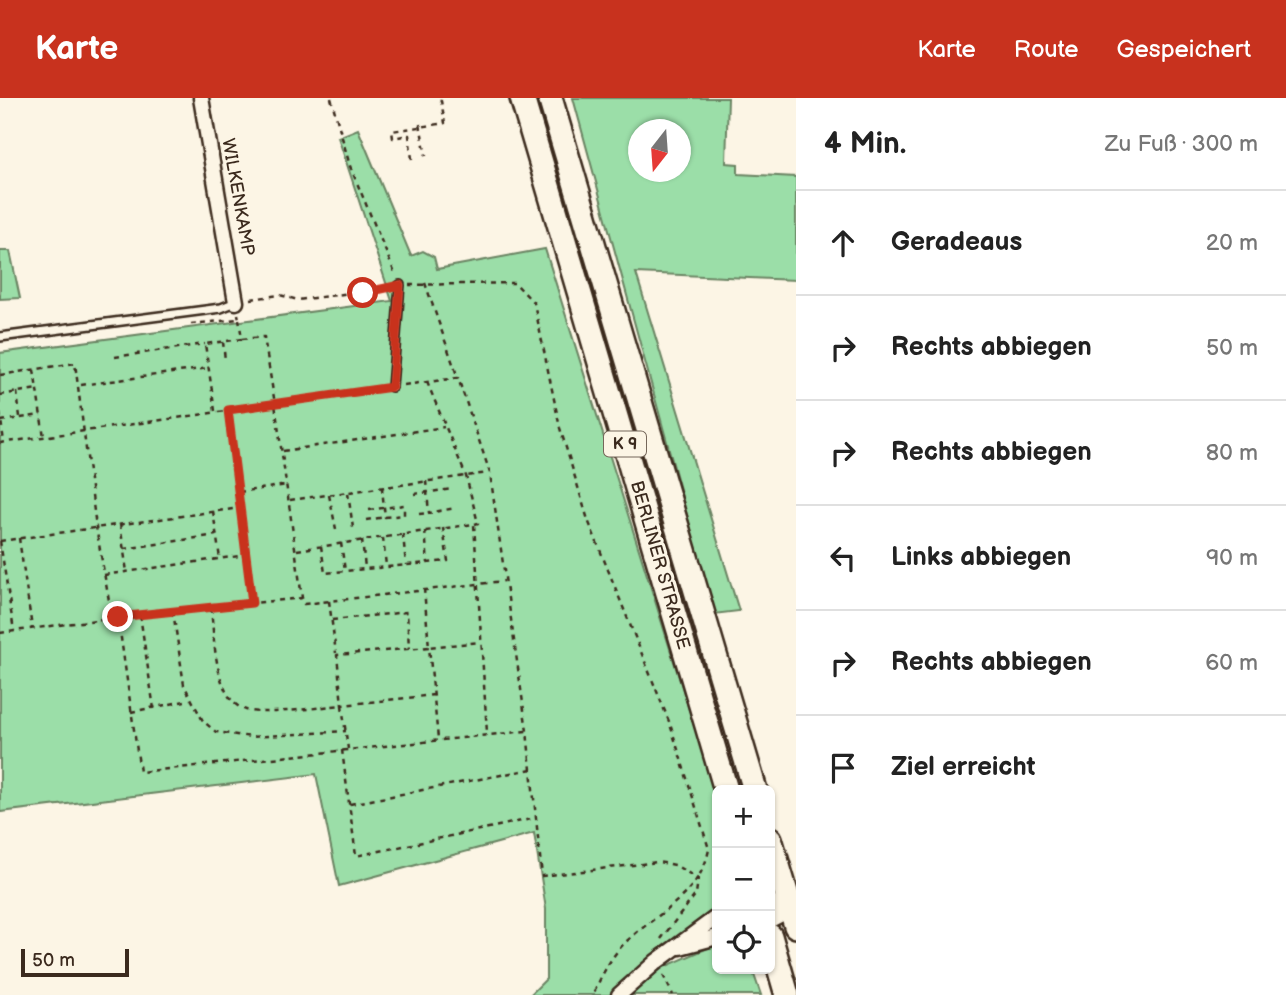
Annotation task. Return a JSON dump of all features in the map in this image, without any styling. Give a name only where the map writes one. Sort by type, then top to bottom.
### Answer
[{"type":"main road","name":"BERLINER STRASSE","points":[[522,98],[725,785]]},
{"type":"main road","name":"BERLINER STRASSE","points":[[550,98],[754,785]]},
{"type":"main road","points":[[772,848],[786,912]]},
{"type":"main road","points":[[775,953],[787,995]]},
{"type":"street","name":"WILKENKAMP","points":[[201,98],[236,302]]},
{"type":"street","points":[[619,995],[712,921]]},
{"type":"street","points":[[675,948],[712,938]]},
{"type":"lane","points":[[392,387],[400,285]]},
{"type":"lane","points":[[0,337],[221,308],[236,302]]},
{"type":"path","points":[[331,98],[350,166],[400,285]]},
{"type":"path","points":[[412,159],[409,135],[393,138],[392,131],[445,123],[441,101],[438,101]]},
{"type":"path","points":[[421,126],[426,156]]},
{"type":"path","points":[[236,302],[280,295],[298,300],[425,283],[515,283],[534,303],[560,428],[588,520],[670,724],[709,849],[706,867],[698,879],[657,919],[628,940],[615,955],[593,995]]},
{"type":"path","points":[[425,283],[489,473],[532,769],[542,876],[658,862],[675,865],[698,879]]},
{"type":"path","points":[[239,319],[242,339]]},
{"type":"path","points":[[115,357],[264,337],[304,604],[505,581]]},
{"type":"path","points":[[223,341],[225,360]]},
{"type":"path","points":[[205,344],[215,411]]},
{"type":"path","points":[[0,375],[75,363],[96,527],[111,618]]},
{"type":"path","points":[[81,385],[209,368]]},
{"type":"path","points":[[34,370],[44,437]]},
{"type":"path","points":[[0,413],[2,443],[458,378]]},
{"type":"path","points":[[297,550],[478,523],[466,476],[426,382]]},
{"type":"path","points":[[0,395],[37,389]]},
{"type":"path","points":[[17,392],[20,418]]},
{"type":"path","points":[[228,410],[252,603]]},
{"type":"path","points":[[1,421],[41,415]]},
{"type":"path","points":[[283,451],[444,427]]},
{"type":"path","points":[[290,500],[489,473]]},
{"type":"path","points":[[426,481],[429,513]]},
{"type":"path","points":[[238,492],[288,485]]},
{"type":"path","points":[[382,487],[386,517]]},
{"type":"path","points":[[414,494],[453,489]]},
{"type":"path","points":[[348,492],[353,528]]},
{"type":"path","points":[[329,495],[336,530]]},
{"type":"path","points":[[366,520],[404,515],[404,505],[369,510]]},
{"type":"path","points":[[14,631],[0,541],[240,508]]},
{"type":"path","points":[[418,514],[455,508]]},
{"type":"path","points":[[213,511],[220,559]]},
{"type":"path","points":[[120,524],[127,572]]},
{"type":"path","points":[[474,524],[487,734]]},
{"type":"path","points":[[321,546],[324,573],[448,561],[443,528]]},
{"type":"path","points":[[425,531],[428,563]]},
{"type":"path","points":[[403,534],[406,565]]},
{"type":"path","points":[[124,549],[216,535]]},
{"type":"path","points":[[19,538],[32,628]]},
{"type":"path","points":[[383,538],[386,567]]},
{"type":"path","points":[[362,540],[365,569]]},
{"type":"path","points":[[341,543],[345,571]]},
{"type":"path","points":[[104,575],[246,555]]},
{"type":"path","points":[[424,589],[438,739]]},
{"type":"path","points":[[0,633],[118,617],[302,598]]},
{"type":"path","points":[[329,601],[348,749]]},
{"type":"path","points":[[211,608],[220,676],[234,702],[244,710],[342,705],[434,695]]},
{"type":"path","points":[[173,611],[184,685],[203,721],[216,732],[236,736],[346,731]]},
{"type":"path","points":[[332,620],[407,612],[409,649]]},
{"type":"path","points":[[140,615],[154,709]]},
{"type":"path","points":[[118,617],[140,772],[527,731]]},
{"type":"path","points":[[337,655],[481,642]]},
{"type":"path","points":[[131,712],[190,700]]},
{"type":"path","points":[[342,749],[356,856],[536,818]]},
{"type":"path","points":[[349,804],[532,769]]},
{"type":"green space","points":[[573,98],[728,98],[726,163],[738,164],[738,174],[796,177],[796,280],[636,273],[739,611],[714,614]]},
{"type":"green space","points":[[358,129],[411,256],[423,251],[434,257],[437,269],[545,249],[713,785],[712,913],[612,995],[530,995],[546,979],[546,909],[534,833],[339,886],[316,774],[0,812],[0,353],[392,301],[338,137]]},
{"type":"green space","points":[[0,251],[10,251],[20,298],[0,299]]},
{"type":"green space","points":[[712,946],[712,974],[754,974],[761,995],[626,995],[664,967]]},
{"type":"route","points":[[118,617],[252,603],[228,410],[392,387],[395,320],[400,285],[363,293]]}]
